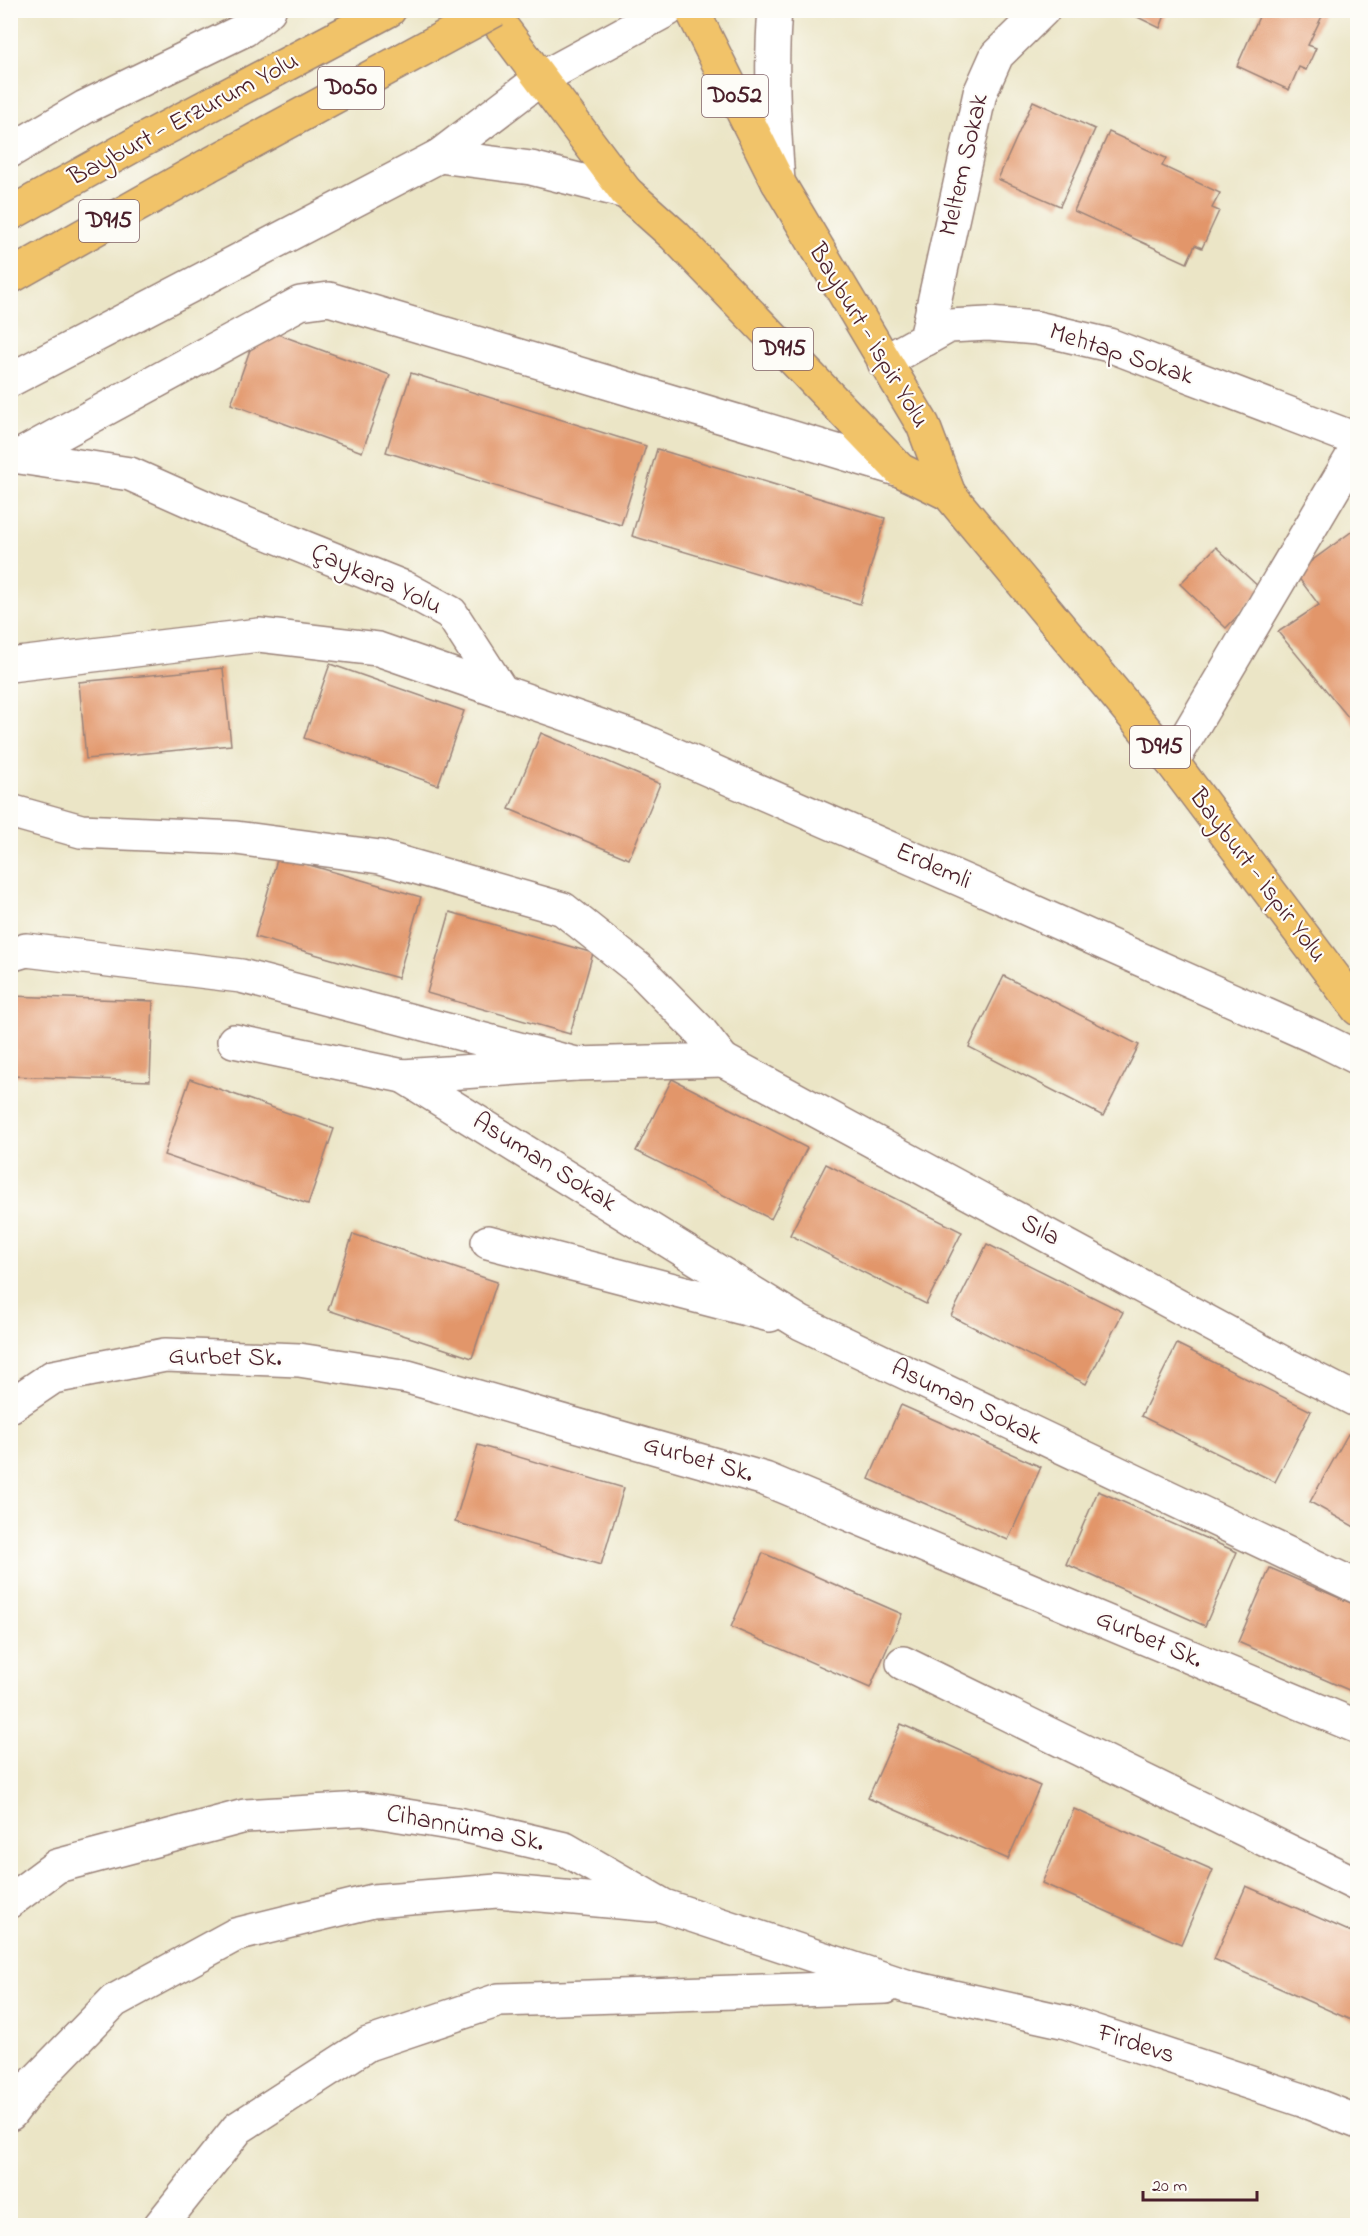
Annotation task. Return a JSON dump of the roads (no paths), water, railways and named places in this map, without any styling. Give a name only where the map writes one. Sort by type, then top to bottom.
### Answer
[{"type":"main road","name":"Bayburt - Erzurum Yolu","points":[[10,214],[143,140],[389,10]]},
{"type":"main road","name":"Bayburt - İspir Yolu","points":[[489,10],[626,192],[674,235],[900,470],[949,494]]},
{"type":"main road","name":"Bayburt - Erzurum Yolu","points":[[10,277],[207,166],[495,10]]},
{"type":"main road","name":"D052","points":[[692,10],[778,182]]},
{"type":"main road","name":"Bayburt - İspir Yolu","points":[[778,182],[923,425],[949,494],[1172,762],[1358,1009]]},
{"type":"street","points":[[10,151],[85,107],[258,19],[284,10]]},
{"type":"street","points":[[10,380],[439,156],[540,79],[667,10]]},
{"type":"street","points":[[775,10],[771,64],[778,182]]},
{"type":"street","name":"Meltem Sokak","points":[[926,339],[980,93],[997,55],[1042,10]]},
{"type":"street","points":[[439,156],[531,168],[626,192]]},
{"type":"street","points":[[15,456],[300,303],[329,299],[900,470]]},
{"type":"street","name":"Mehtap Sokak","points":[[884,362],[949,326],[988,324],[1037,328],[1109,345],[1358,440]]},
{"type":"street","points":[[1172,762],[1358,447]]},
{"type":"street","name":"Çaykara Yolu","points":[[15,456],[130,474],[211,510],[405,588],[451,614],[502,692]]},
{"type":"street","points":[[10,665],[259,635],[378,649],[502,692]]},
{"type":"street","name":"Erdemli","points":[[502,692],[641,740],[976,886],[1358,1058]]},
{"type":"street","points":[[10,811],[81,831],[236,838],[380,857],[563,909],[641,971],[700,1031],[723,1060]]},
{"type":"street","points":[[10,955],[26,950],[241,976],[576,1064],[723,1060]]},
{"type":"street","points":[[234,1041],[403,1076]]},
{"type":"street","name":"Sıla","points":[[723,1060],[1285,1364],[1358,1401]]},
{"type":"street","name":"Asuman Sokak","points":[[403,1076],[576,1064]]},
{"type":"street","name":"Asuman Sokak","points":[[403,1076],[801,1323],[1358,1587]]},
{"type":"street","points":[[488,1242],[801,1323]]},
{"type":"street","name":"Gurbet Sk.","points":[[10,1406],[53,1377],[165,1355],[299,1360],[408,1377],[765,1479],[1358,1727]]},
{"type":"street","points":[[903,1663],[1358,1885]]},
{"type":"street","name":"Cihannüma Sk.","points":[[10,1901],[57,1866],[245,1816],[363,1809],[462,1825],[565,1849],[664,1906],[909,1987]]},
{"type":"street","points":[[10,2114],[21,2091],[114,2001],[235,1935],[373,1901],[497,1891],[664,1906]]},
{"type":"street","points":[[160,2226],[238,2128],[368,2044],[498,2000],[909,1987]]},
{"type":"street","name":"Firdevs","points":[[909,1987],[1066,2022],[1302,2100],[1358,2122]]}]
